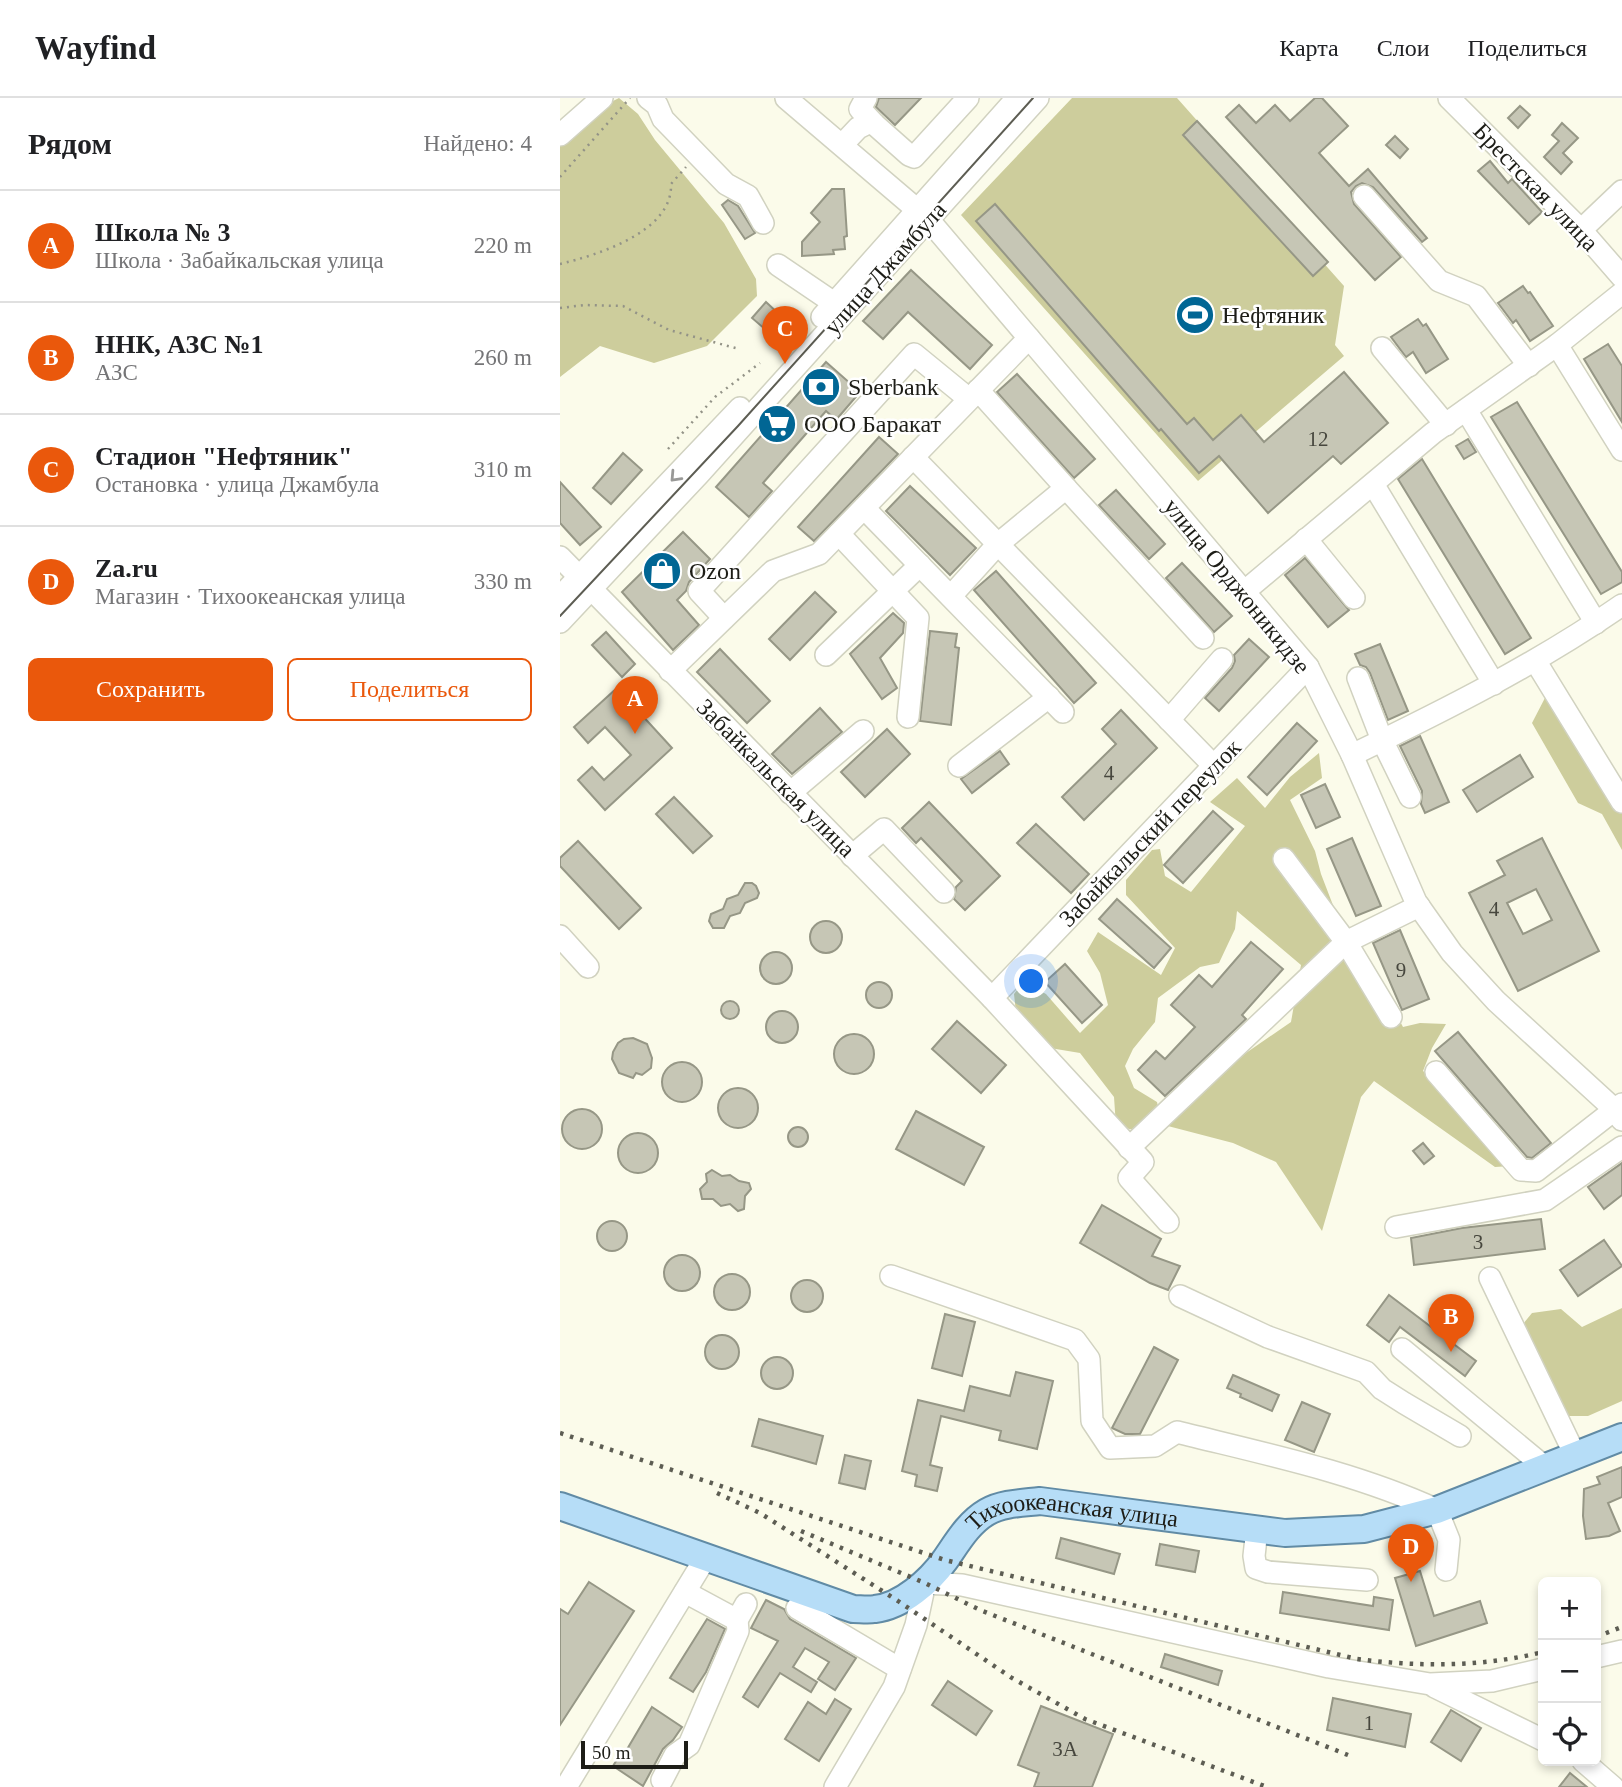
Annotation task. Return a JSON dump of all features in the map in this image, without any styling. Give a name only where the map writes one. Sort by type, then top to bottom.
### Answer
[{"type":"main road","name":"Тихоокеанская улица","points":[[560,1506],[853,1609],[877,1609],[898,1601],[925,1583],[970,1527],[988,1512],[1013,1503],[1040,1501],[1285,1533],[1364,1529],[1437,1510],[1622,1437]]},
{"type":"street","points":[[561,133],[602,98]]},
{"type":"street","points":[[648,98],[657,105],[663,119],[726,184],[748,197],[763,223]]},
{"type":"street","name":"улица Орджоникидзе","points":[[786,98],[923,214],[1308,667],[1352,755],[1419,906],[1452,953],[1496,1001],[1619,1111]]},
{"type":"street","points":[[866,98],[860,109],[914,157],[968,98]]},
{"type":"street","name":"улица Джамбула","points":[[560,597],[585,584],[699,474],[923,214],[1017,98]]},
{"type":"street","name":"улица Джамбула","points":[[560,622],[585,584],[834,303],[1038,98]]},
{"type":"street","name":"Брестская улица","points":[[1449,98],[1581,230],[1622,276]]},
{"type":"street","points":[[842,145],[864,123],[874,124]]},
{"type":"street","points":[[1581,230],[1622,191]]},
{"type":"street","points":[[1364,196],[1439,281],[1476,296],[1529,366]]},
{"type":"street","points":[[778,265],[834,303]]},
{"type":"street","points":[[1245,591],[1446,425],[1557,345],[1622,293]]},
{"type":"street","points":[[670,671],[774,570],[819,554],[1029,338]]},
{"type":"street","points":[[1557,345],[1622,450]]},
{"type":"street","points":[[1382,348],[1446,425]]},
{"type":"street","points":[[724,618],[699,591],[914,354],[974,395],[1066,488],[1203,638]]},
{"type":"street","points":[[1466,410],[1597,623]]},
{"type":"street","points":[[914,457],[1214,766]]},
{"type":"street","points":[[1373,484],[1494,684]]},
{"type":"street","points":[[951,596],[998,544],[1066,488]]},
{"type":"street","points":[[864,508],[1056,704],[959,766]]},
{"type":"street","points":[[839,534],[918,618],[908,717]]},
{"type":"street","points":[[1306,540],[1354,598]]},
{"type":"street","name":"Забайкальская улица","points":[[560,557],[992,998],[1129,1147]]},
{"type":"street","points":[[826,655],[920,565]]},
{"type":"street","points":[[1352,755],[1536,662],[1622,605]]},
{"type":"street","points":[[1169,720],[1222,659]]},
{"type":"street","points":[[1536,662],[1622,802]]},
{"type":"street","name":"Забайкальский переулок","points":[[992,998],[1308,667]]},
{"type":"street","points":[[1358,678],[1382,740],[1410,797]]},
{"type":"street","points":[[790,793],[863,731]]},
{"type":"street","points":[[852,856],[884,829],[944,892]]},
{"type":"street","points":[[1284,859],[1346,942],[1391,1017]]},
{"type":"street","points":[[1168,1222],[1129,1178],[1143,1163],[1129,1147],[1346,942],[1419,906]]},
{"type":"street","points":[[560,936],[589,967]]},
{"type":"street","points":[[1436,1072],[1521,1170],[1536,1171],[1619,1111]]},
{"type":"street","points":[[1396,1227],[1545,1200],[1622,1147]]},
{"type":"street","points":[[891,1276],[1075,1340],[1089,1359],[1092,1421],[1110,1448],[1155,1446],[1177,1432],[1309,1464],[1401,1494],[1437,1510],[1449,1540],[1447,1570]]},
{"type":"street","points":[[1490,1278],[1576,1457]]},
{"type":"street","points":[[1180,1296],[1268,1337],[1366,1372],[1382,1389],[1460,1436]]},
{"type":"street","points":[[1402,1349],[1546,1468]]},
{"type":"street","points":[[1257,1529],[1254,1556],[1256,1568],[1268,1572],[1367,1580]]},
{"type":"street","points":[[566,1787],[706,1557]]},
{"type":"street","points":[[835,1787],[894,1687],[916,1625],[925,1583],[962,1585],[1329,1667],[1430,1684],[1492,1681],[1538,1670]]},
{"type":"street","points":[[662,1780],[675,1755],[688,1745],[738,1631],[742,1612],[685,1592]]},
{"type":"street","points":[[797,1608],[900,1669]]},
{"type":"street","points":[[1601,1656],[1622,1651]]},
{"type":"street","points":[[1430,1684],[1538,1738]]},
{"type":"street","points":[[1589,1766],[1613,1787]]},
{"type":"path","points":[[560,177],[630,98]]},
{"type":"path","points":[[560,264],[623,244],[645,229],[666,209],[671,195],[671,184],[697,154]]},
{"type":"path","points":[[560,308],[585,305],[624,306],[669,330],[739,349]]},
{"type":"path","points":[[668,449],[715,397],[760,363]]},
{"type":"green space","points":[[619,98],[638,114],[655,140],[724,223],[756,279],[757,296],[707,346],[654,363],[600,346],[560,377],[560,145],[605,105]]},
{"type":"green space","name":"Нефтяник","points":[[1072,98],[1177,98],[1344,286],[1335,345],[1344,356],[1198,481],[961,215]]},
{"type":"green space","points":[[1547,694],[1622,800],[1622,850],[1602,814],[1578,803],[1532,723]]},
{"type":"green space","points":[[1319,753],[1322,778],[1290,800],[1315,851],[1341,926],[1366,956],[1403,1027],[1420,1023],[1446,1024],[1423,1071],[1473,1111],[1511,1166],[1495,1167],[1374,1081],[1361,1097],[1322,1231],[1276,1162],[1233,1143],[1164,1125],[1217,1073],[1291,1022],[1301,965],[1237,911],[1235,929],[1219,963],[1200,967],[1158,998],[1155,1022],[1133,1049],[1125,1066],[1134,1088],[1157,1102],[1161,1120],[1152,1134],[1116,1126],[1114,1097],[1080,1053],[1044,1047],[1017,1022],[1014,994],[1023,982],[1046,994],[1080,1033],[1108,1005],[1100,973],[1087,951],[1098,932],[1161,975],[1175,948],[1126,895],[1126,880],[1152,850],[1160,849],[1165,876],[1191,892],[1245,826],[1210,802],[1237,778],[1265,808],[1290,777]]},
{"type":"green space","points":[[1622,1308],[1622,1401],[1588,1416],[1569,1416],[1519,1329],[1532,1313],[1561,1309],[1582,1327]]},
{"type":"building","points":[[879,98],[921,98],[895,125],[876,107]]},
{"type":"building","points":[[1315,98],[1322,98],[1348,126],[1319,153],[1349,186],[1368,169],[1427,238],[1422,242],[1373,187],[1362,183],[1356,186],[1351,192],[1354,204],[1401,257],[1375,280],[1226,117],[1239,105],[1256,123],[1275,105],[1290,121]]},
{"type":"building","points":[[1520,106],[1530,115],[1518,128],[1508,118]]},
{"type":"building","points":[[1197,121],[1328,262],[1313,276],[1183,135]]},
{"type":"building","points":[[1562,123],[1578,138],[1563,153],[1572,162],[1561,174],[1544,157],[1559,141],[1552,135]]},
{"type":"building","points":[[1395,136],[1408,149],[1400,158],[1386,145]]},
{"type":"building","points":[[1490,161],[1508,183],[1512,179],[1542,212],[1529,224],[1478,171]]},
{"type":"building","points":[[832,189],[844,189],[847,236],[844,237],[845,249],[833,250],[834,254],[802,256],[802,242],[820,222],[811,213]]},
{"type":"building","points":[[728,200],[738,206],[755,233],[745,239],[722,205]]},
{"type":"building","points":[[995,204],[1187,424],[1194,418],[1213,440],[1241,415],[1264,442],[1344,372],[1388,423],[1341,464],[1333,456],[1268,513],[1219,456],[1199,473],[1161,429],[1159,431],[976,221]]},
{"type":"building","points":[[911,270],[992,345],[970,369],[908,312],[883,339],[863,321]]},
{"type":"building","points":[[1523,286],[1553,326],[1530,341],[1516,320],[1513,323],[1498,303]]},
{"type":"building","points":[[766,302],[780,315],[766,330],[752,318]]},
{"type":"building","points":[[1418,319],[1423,326],[1426,324],[1448,359],[1426,373],[1413,352],[1406,357],[1391,337]]},
{"type":"building","points":[[1608,344],[1622,366],[1622,422],[1584,359]]},
{"type":"building","points":[[826,362],[860,392],[836,420],[826,411],[763,483],[772,491],[749,517],[716,487]]},
{"type":"building","points":[[1017,374],[1095,459],[1074,478],[997,392]]},
{"type":"building","points":[[1517,402],[1622,572],[1622,582],[1601,594],[1491,417]]},
{"type":"building","points":[[879,437],[898,454],[814,541],[798,527]]},
{"type":"building","points":[[1468,439],[1476,452],[1464,459],[1456,446]]},
{"type":"building","points":[[623,453],[642,470],[611,504],[593,488]]},
{"type":"building","points":[[1422,459],[1531,638],[1505,654],[1398,479]]},
{"type":"building","points":[[560,482],[601,527],[580,545],[560,523]]},
{"type":"building","points":[[910,486],[976,548],[950,575],[886,511]]},
{"type":"building","points":[[1116,490],[1165,544],[1149,559],[1099,505]]},
{"type":"building","points":[[683,532],[710,559],[677,600],[699,625],[673,650],[622,592]]},
{"type":"building","points":[[1305,558],[1349,610],[1328,627],[1285,575]]},
{"type":"building","points":[[1182,563],[1232,616],[1214,632],[1166,578]]},
{"type":"building","points":[[996,571],[1096,683],[1074,703],[974,590]]},
{"type":"building","points":[[815,592],[836,612],[790,660],[769,639]]},
{"type":"building","points":[[893,613],[904,623],[903,633],[880,658],[897,688],[882,699],[850,654]]},
{"type":"building","points":[[930,631],[957,634],[955,647],[959,648],[951,725],[920,721]]},
{"type":"building","points":[[606,632],[635,664],[622,677],[592,645]]},
{"type":"building","points":[[1249,639],[1269,657],[1219,711],[1205,698],[1232,668],[1234,655]]},
{"type":"building","points":[[1380,644],[1408,711],[1388,720],[1370,673],[1366,667],[1360,665],[1355,654]]},
{"type":"building","points":[[720,649],[770,701],[747,723],[697,672]]},
{"type":"building","points":[[617,688],[672,748],[605,810],[578,780],[592,767],[604,780],[631,755],[605,727],[588,743],[574,727]]},
{"type":"building","points":[[820,708],[842,732],[792,774],[772,754]]},
{"type":"building","points":[[1121,710],[1157,748],[1084,820],[1062,797],[1116,744],[1102,729]]},
{"type":"building","points":[[1297,723],[1317,741],[1267,795],[1248,777]]},
{"type":"building","points":[[887,729],[910,754],[865,797],[841,772]]},
{"type":"building","points":[[1420,736],[1449,802],[1425,813],[1421,804],[1422,791],[1400,746]]},
{"type":"building","points":[[1000,751],[1009,764],[972,793],[961,779]]},
{"type":"building","points":[[1520,755],[1533,777],[1477,812],[1463,790]]},
{"type":"building","points":[[1325,784],[1340,817],[1316,828],[1301,795]]},
{"type":"building","points":[[674,797],[712,836],[693,853],[656,814]]},
{"type":"building","points":[[929,802],[1000,876],[965,910],[954,899],[956,887],[962,881],[921,838],[916,843],[902,828]]},
{"type":"building","points":[[1213,811],[1233,829],[1183,883],[1164,865]]},
{"type":"building","points":[[1036,824],[1089,874],[1071,893],[1017,843]]},
{"type":"building","points":[[1352,838],[1381,906],[1356,916],[1327,849]]},
{"type":"building","points":[[1542,838],[1599,951],[1518,991],[1469,893],[1505,875],[1497,861]],"holes":[[[1536,889],[1552,920],[1523,934],[1507,903]]]},
{"type":"building","points":[[578,841],[641,908],[619,929],[560,866],[560,858]]},
{"type":"building","points":[[745,883],[756,886],[759,893],[757,898],[745,903],[740,913],[730,916],[724,928],[713,928],[709,921],[711,914],[723,909],[727,899],[738,895]]},
{"type":"building","points":[[1117,899],[1171,948],[1154,968],[1099,919]]},
{"type":"building","points":[[826,921],[838,925],[842,937],[838,949],[826,953],[814,949],[810,937],[814,925]]},
{"type":"building","points":[[1400,930],[1429,999],[1402,1010],[1373,943]]},
{"type":"building","points":[[1251,942],[1283,969],[1242,1015],[1246,1019],[1165,1096],[1138,1070],[1156,1051],[1165,1059],[1195,1027],[1171,1005],[1199,975],[1212,987]]},
{"type":"building","points":[[776,952],[788,956],[792,968],[788,980],[776,984],[764,980],[760,968],[764,956]]},
{"type":"building","points":[[1065,964],[1102,1005],[1082,1023],[1045,982]]},
{"type":"building","points":[[879,982],[888,986],[892,995],[888,1004],[879,1008],[870,1004],[866,995],[870,986]]},
{"type":"building","points":[[730,1001],[736,1004],[739,1010],[736,1016],[730,1019],[724,1016],[721,1010],[724,1004]]},
{"type":"building","points":[[782,1011],[794,1015],[798,1027],[794,1039],[782,1043],[770,1039],[766,1027],[770,1015]]},
{"type":"building","points":[[957,1021],[1006,1065],[981,1093],[932,1049]]},
{"type":"building","points":[[1458,1032],[1551,1143],[1532,1158],[1527,1157],[1435,1051]]},
{"type":"building","points":[[854,1034],[868,1040],[874,1054],[868,1068],[854,1074],[840,1068],[834,1054],[840,1040]]},
{"type":"building","points":[[633,1038],[647,1044],[652,1058],[651,1068],[642,1075],[636,1073],[633,1078],[619,1073],[612,1059],[618,1043]]},
{"type":"building","points":[[682,1062],[690,1063],[696,1068],[701,1074],[701,1090],[696,1096],[690,1101],[682,1102],[674,1101],[668,1096],[663,1090],[662,1082],[663,1074],[668,1068],[674,1063]]},
{"type":"building","points":[[738,1088],[746,1089],[752,1094],[757,1100],[757,1116],[752,1122],[746,1127],[738,1128],[730,1127],[724,1122],[719,1116],[718,1108],[719,1100],[724,1094],[730,1089]]},
{"type":"building","points":[[582,1109],[596,1115],[602,1129],[596,1143],[582,1149],[568,1143],[562,1129],[568,1115]]},
{"type":"building","points":[[916,1111],[984,1147],[964,1185],[896,1149]]},
{"type":"building","points":[[798,1127],[805,1130],[808,1137],[805,1144],[798,1147],[791,1144],[788,1137],[791,1130]]},
{"type":"building","points":[[638,1133],[646,1134],[652,1139],[657,1145],[657,1161],[652,1167],[646,1172],[638,1173],[630,1172],[624,1167],[619,1161],[618,1153],[619,1145],[624,1139],[630,1134]]},
{"type":"building","points":[[1423,1143],[1434,1156],[1424,1164],[1413,1151]]},
{"type":"building","points":[[1622,1163],[1622,1195],[1604,1209],[1588,1187]]},
{"type":"building","points":[[712,1170],[722,1176],[730,1175],[749,1183],[751,1189],[745,1196],[744,1209],[738,1211],[730,1204],[721,1206],[713,1199],[702,1199],[700,1189],[707,1182],[706,1174]]},
{"type":"building","points":[[1102,1205],[1161,1239],[1152,1256],[1180,1266],[1168,1290],[1150,1283],[1080,1243]]},
{"type":"building","points":[[1541,1219],[1545,1249],[1414,1265],[1411,1238],[1462,1228]]},
{"type":"building","points":[[612,1221],[623,1225],[627,1236],[623,1247],[612,1251],[601,1247],[597,1236],[601,1225]]},
{"type":"building","points":[[1604,1240],[1622,1266],[1578,1296],[1560,1270]]},
{"type":"building","points":[[682,1255],[694,1261],[700,1273],[694,1285],[682,1291],[670,1285],[664,1273],[670,1261]]},
{"type":"building","points":[[732,1274],[744,1280],[750,1292],[744,1304],[732,1310],[720,1304],[714,1292],[720,1280]]},
{"type":"building","points":[[807,1280],[819,1284],[823,1296],[819,1308],[807,1312],[795,1308],[791,1296],[795,1284]]},
{"type":"building","points":[[1389,1295],[1476,1361],[1465,1376],[1400,1327],[1389,1342],[1367,1325]]},
{"type":"building","points":[[945,1314],[975,1322],[962,1376],[932,1368]]},
{"type":"building","points":[[722,1335],[734,1340],[739,1352],[734,1364],[722,1369],[710,1364],[705,1352],[710,1340]]},
{"type":"building","points":[[1154,1347],[1178,1360],[1140,1434],[1125,1434],[1112,1428]]},
{"type":"building","points":[[777,1357],[788,1362],[793,1373],[788,1384],[777,1389],[766,1384],[761,1373],[766,1362]]},
{"type":"building","points":[[1016,1372],[1053,1381],[1037,1449],[999,1440],[1001,1431],[941,1416],[930,1465],[942,1468],[937,1491],[915,1486],[917,1475],[902,1471],[918,1400],[964,1411],[970,1386],[1010,1396]]},
{"type":"building","points":[[1233,1375],[1279,1395],[1272,1411],[1227,1388]]},
{"type":"building","points":[[1302,1402],[1330,1414],[1314,1452],[1285,1440]]},
{"type":"building","points":[[759,1419],[823,1436],[816,1464],[752,1446]]},
{"type":"building","points":[[845,1455],[871,1461],[865,1489],[839,1483]]},
{"type":"building","points":[[1622,1467],[1622,1497],[1608,1503],[1620,1531],[1609,1536],[1586,1539],[1584,1489],[1600,1484],[1597,1477]]},
{"type":"building","points":[[1061,1538],[1120,1554],[1114,1574],[1056,1558]]},
{"type":"building","points":[[1160,1544],[1199,1551],[1195,1572],[1156,1565]]},
{"type":"building","points":[[1420,1571],[1434,1616],[1480,1601],[1487,1623],[1416,1646],[1395,1578]]},
{"type":"building","points":[[589,1582],[634,1611],[560,1725],[560,1609],[568,1614]]},
{"type":"building","points":[[1283,1592],[1373,1606],[1374,1597],[1393,1600],[1389,1630],[1280,1613]]},
{"type":"building","points":[[766,1600],[784,1609],[790,1619],[856,1658],[835,1690],[818,1679],[829,1662],[805,1648],[793,1667],[817,1682],[811,1692],[780,1673],[758,1707],[743,1697],[778,1641],[751,1628]]},
{"type":"building","points":[[707,1619],[725,1629],[706,1672],[693,1692],[670,1678]]},
{"type":"building","points":[[1165,1654],[1222,1671],[1218,1685],[1161,1667]]},
{"type":"building","points":[[948,1681],[992,1711],[976,1735],[932,1705]]},
{"type":"building","points":[[1333,1698],[1411,1714],[1405,1747],[1327,1730]]},
{"type":"building","points":[[835,1699],[851,1709],[819,1761],[785,1739],[808,1702],[826,1714]]},
{"type":"building","points":[[1041,1706],[1113,1734],[1092,1787],[1034,1787],[1039,1773],[1018,1765]]},
{"type":"building","points":[[652,1707],[682,1727],[663,1749],[643,1786],[613,1766],[623,1750],[626,1751]]},
{"type":"building","points":[[1451,1710],[1481,1728],[1461,1761],[1431,1742]]},
{"type":"building","points":[[1570,1773],[1587,1787],[1559,1787]]},
{"type":"tram line","points":[[560,616],[738,426],[1033,98]]},
{"type":"railway","points":[[560,1433],[945,1560],[1357,1659],[1451,1664],[1497,1661],[1538,1653]]},
{"type":"railway","points":[[717,1493],[760,1513],[1012,1678],[1085,1719],[1267,1787]]},
{"type":"railway","points":[[801,1531],[925,1583],[980,1610],[1348,1755]]},
{"type":"railway","points":[[1601,1635],[1622,1627]]},
{"type":"place","name":"Нефтяник","points":[[1195,315]]},
{"type":"place","name":"Стадион \"Нефтяник\"","points":[[785,364]]},
{"type":"place","name":"Sberbank","points":[[821,387]]},
{"type":"place","name":"ООО Баракат","points":[[777,424]]},
{"type":"place","name":"Ozon","points":[[662,571]]},
{"type":"place","name":"Школа № 3","points":[[635,734]]},
{"type":"place","name":"ННК, АЗС №1","points":[[1451,1352]]},
{"type":"place","name":"Za.ru","points":[[1411,1582]]}]
